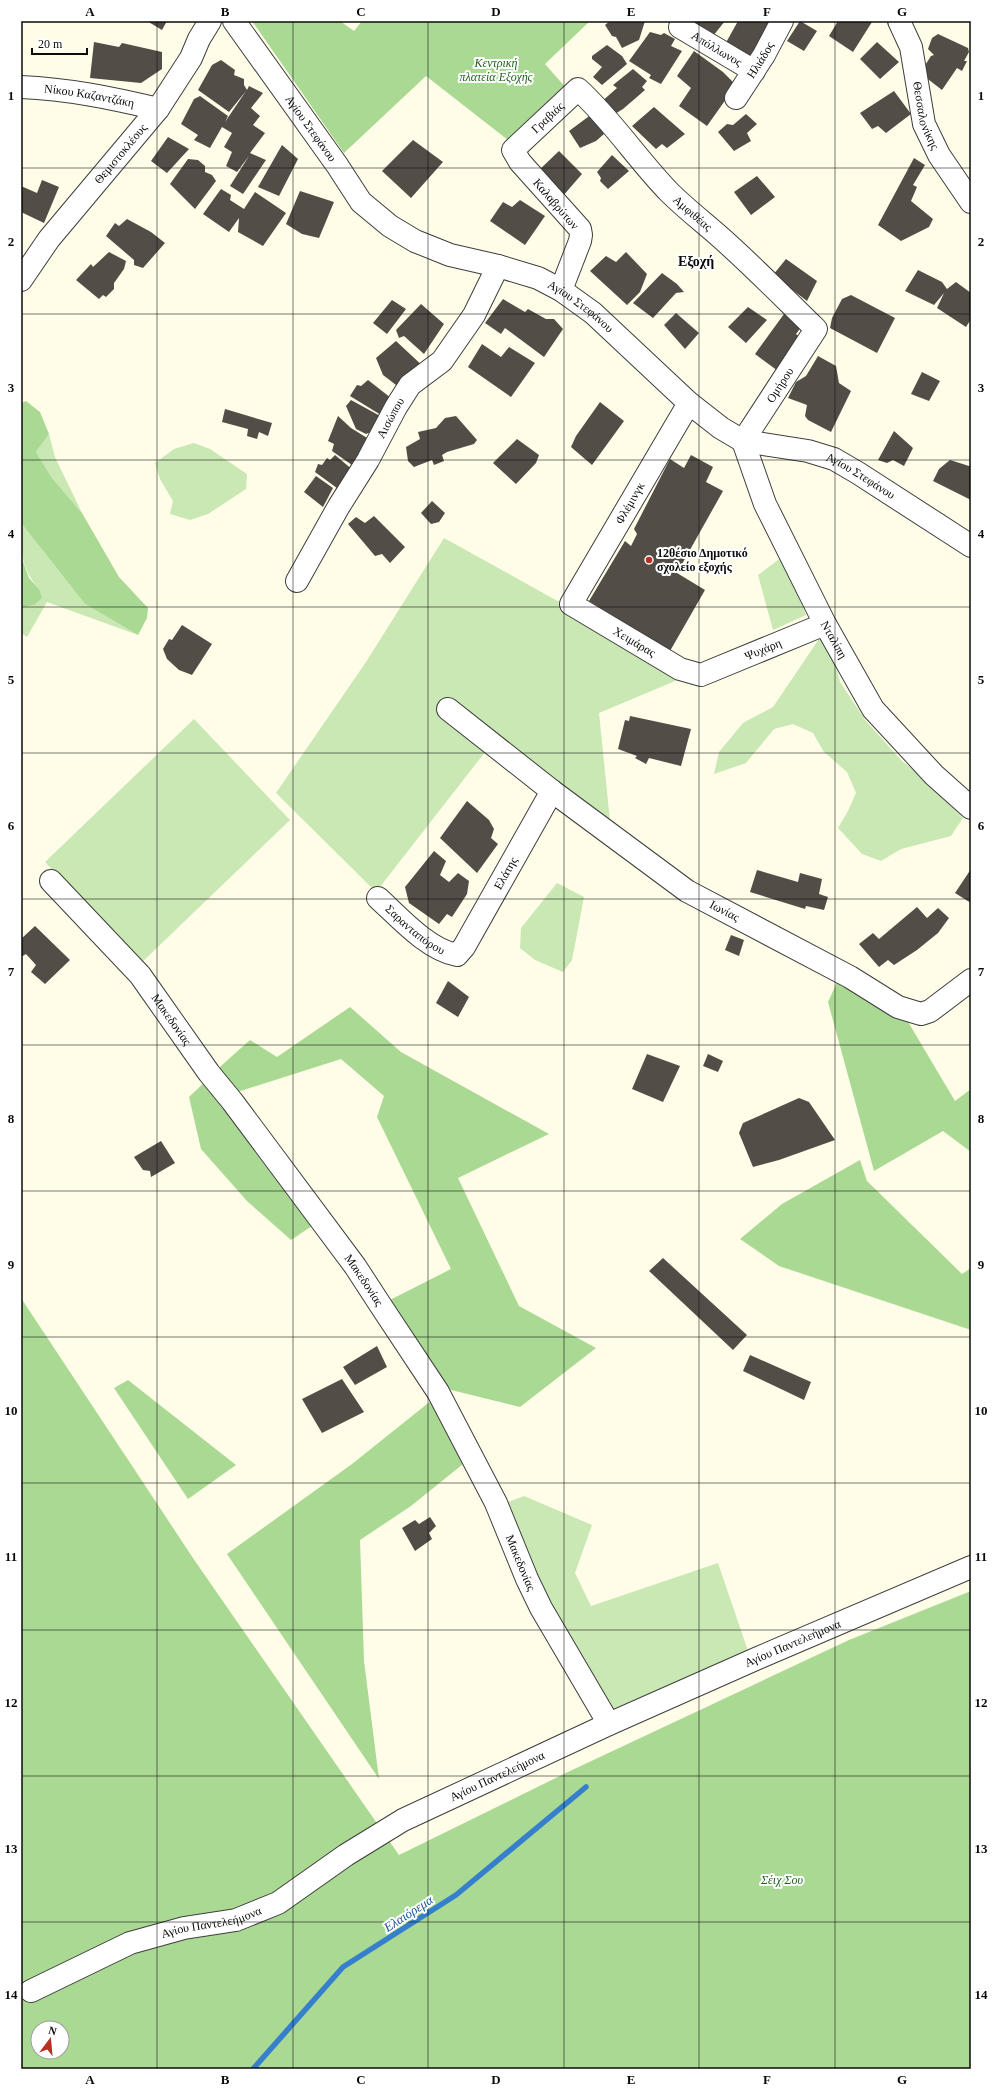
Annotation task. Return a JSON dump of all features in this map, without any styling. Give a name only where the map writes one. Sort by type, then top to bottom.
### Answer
[{"type":"street","name":"Θεμιστοκλέους","points":[[21,280],[50,239],[158,109],[191,58],[199,39],[210,21]]},
{"type":"street","name":"Αγίου Στεφάνου","points":[[234,21],[337,165],[360,202],[390,226],[415,241],[450,255],[498,266],[538,278],[561,290],[593,313],[689,403],[721,428],[743,441],[808,451],[834,459],[971,546]]},
{"type":"street","name":"Ηλιάδος","points":[[736,98],[754,71],[782,21]]},
{"type":"street","name":"Θεσσαλονίκης","points":[[899,21],[910,47],[924,124],[939,155],[971,202]]},
{"type":"street","name":"Απόλλωνος","points":[[682,24],[754,71]]},
{"type":"street","name":"Νίκου Καζαντζάκη","points":[[21,87],[56,88],[99,95],[158,109]]},
{"type":"street","name":"Γραβιάς","points":[[517,146],[578,89]]},
{"type":"street","name":"Αμφιθέας","points":[[578,89],[599,108],[625,142],[668,191],[816,329]]},
{"type":"street","name":"Καλαβρύτων","points":[[517,146],[513,150],[520,162],[580,229],[580,241],[561,290]]},
{"type":"street","name":"Αισώπου","points":[[297,581],[410,385],[442,361],[474,315],[498,266]]},
{"type":"street","name":"Ομήρου","points":[[743,441],[816,329]]},
{"type":"street","name":"Φλέμινγκ","points":[[571,604],[689,403]]},
{"type":"street","name":"Νταλίπη","points":[[743,441],[765,504],[825,624],[873,709],[934,775],[971,808]]},
{"type":"street","name":"Χειμάρας","points":[[571,604],[680,669],[701,675]]},
{"type":"street","name":"Ψυχάρη","points":[[701,675],[825,624]]},
{"type":"street","name":"Ιωνίας","points":[[448,709],[496,745],[552,791],[687,891],[850,977],[906,1011],[921,1014],[930,1011],[971,980]]},
{"type":"street","name":"Ελάτης","points":[[457,955],[464,947],[552,791]]},
{"type":"street","name":"Μακεδονίας","points":[[51,881],[140,975],[209,1073],[232,1101],[355,1266],[438,1392],[496,1503],[527,1579],[541,1608],[608,1724]]},
{"type":"street","name":"Σαρανταπόρου","points":[[378,898],[416,932],[444,951],[457,955]]},
{"type":"street","name":"Αγίου Παντελεήμονα","points":[[31,1991],[130,1943],[184,1928],[236,1920],[278,1903],[346,1855],[403,1820],[608,1724],[971,1567]]},
{"type":"green space","name":"Κεντρική πλατεία Εξοχής","points":[[252,21],[340,21],[354,31],[362,21],[590,21],[545,64],[567,89],[508,140],[426,76],[344,153]]},
{"type":"green space","points":[[26,401],[40,412],[49,434],[36,452],[52,478],[82,513],[119,577],[148,608],[147,618],[138,635],[85,604],[21,523],[21,403]]},
{"type":"green space","points":[[49,434],[55,457],[82,513],[52,478],[36,452]]},
{"type":"green space","points":[[194,443],[210,449],[247,474],[246,489],[208,514],[190,520],[170,514],[173,501],[160,479],[155,463],[174,449]]},
{"type":"green space","points":[[21,523],[85,604],[138,635],[47,602],[27,637],[21,633],[21,608],[34,605],[39,589],[28,573],[23,558]]},
{"type":"green space","points":[[444,538],[563,604],[687,676],[599,713],[610,821],[496,738],[376,892],[276,793],[366,662]]},
{"type":"green space","points":[[21,556],[29,578],[39,589],[42,598],[34,605],[21,608]]},
{"type":"green space","points":[[782,557],[806,615],[773,630],[758,575]]},
{"type":"green space","points":[[819,639],[831,650],[840,682],[866,721],[902,761],[924,778],[963,818],[951,836],[901,849],[881,861],[862,854],[838,828],[856,793],[847,772],[824,752],[813,733],[793,724],[774,729],[746,763],[714,774],[719,752],[743,723],[773,707]]},
{"type":"green space","points":[[194,719],[290,820],[139,965],[45,862]]},
{"type":"green space","points":[[557,883],[584,897],[572,960],[563,972],[535,960],[520,948],[521,928]]},
{"type":"green space","points":[[838,980],[904,1015],[955,1101],[971,1089],[971,1152],[943,1131],[874,1171],[828,1002]]},
{"type":"green space","points":[[350,1007],[401,1052],[549,1134],[458,1178],[519,1306],[596,1348],[520,1407],[439,1387],[384,1303],[451,1269],[377,1117],[384,1096],[341,1059],[231,1094],[213,1073],[250,1040],[277,1057]]},
{"type":"green space","points":[[208,1079],[318,1222],[291,1240],[247,1201],[201,1149],[189,1097]]},
{"type":"green space","points":[[860,1160],[867,1181],[962,1274],[971,1268],[971,1330],[779,1266],[740,1239],[782,1204]]},
{"type":"green space","name":"Σέιχ Σου","points":[[21,1298],[195,1561],[399,1855],[570,1771],[849,1640],[971,1591],[971,2069],[21,2069]]},
{"type":"green space","points":[[128,1380],[236,1465],[188,1499],[114,1388]]},
{"type":"green space","points":[[437,1396],[468,1460],[411,1506],[360,1540],[364,1661],[379,1779],[227,1554],[352,1464]]},
{"type":"green space","points":[[524,1496],[592,1525],[575,1573],[591,1606],[718,1563],[748,1651],[610,1710],[531,1575],[503,1504]]},
{"type":"building","points":[[147,21],[167,21],[162,30]]},
{"type":"building","points":[[610,21],[645,21],[639,40],[622,48],[616,37],[612,36],[605,25]]},
{"type":"building","points":[[689,21],[725,21],[713,36]]},
{"type":"building","points":[[738,21],[772,21],[746,62],[723,48]]},
{"type":"building","points":[[800,21],[817,31],[804,51],[787,41]]},
{"type":"building","points":[[838,21],[872,22],[853,52],[829,36]]},
{"type":"building","points":[[650,32],[661,35],[664,33],[675,39],[671,46],[682,51],[661,84],[649,78],[651,75],[629,61]]},
{"type":"building","points":[[938,34],[968,48],[969,52],[964,61],[967,61],[962,71],[957,68],[942,90],[920,73],[931,56],[934,55],[928,49],[932,38]]},
{"type":"building","points":[[94,42],[119,47],[122,43],[162,52],[162,69],[141,83],[90,78]]},
{"type":"building","points":[[877,42],[899,62],[880,79],[860,59]]},
{"type":"building","points":[[607,45],[622,56],[627,64],[602,85],[593,77],[602,67],[592,59],[592,56]]},
{"type":"building","points":[[694,51],[723,72],[736,85],[707,126],[679,106],[691,88],[677,76]]},
{"type":"building","points":[[221,60],[235,70],[234,75],[244,79],[244,85],[247,90],[249,86],[263,93],[251,108],[260,116],[253,125],[265,133],[250,153],[266,160],[243,194],[230,186],[249,156],[237,172],[226,166],[232,152],[224,147],[232,133],[222,127],[210,148],[194,140],[198,135],[181,124],[194,99],[200,96],[228,116],[225,122],[246,91],[229,112],[198,90],[212,65]]},
{"type":"building","points":[[633,69],[647,81],[642,87],[645,90],[623,109],[610,117],[600,103],[617,88],[613,85]]},
{"type":"building","points":[[894,91],[911,114],[886,133],[878,126],[872,129],[860,113]]},
{"type":"building","points":[[654,107],[685,134],[667,148],[662,144],[656,149],[632,126]]},
{"type":"building","points":[[592,114],[604,134],[596,141],[580,148],[569,131]]},
{"type":"building","points":[[746,114],[757,124],[747,133],[751,141],[734,151],[718,132],[727,124],[733,125]]},
{"type":"building","points":[[168,137],[189,149],[167,173],[151,161]]},
{"type":"building","points":[[413,140],[443,162],[411,198],[382,171]]},
{"type":"building","points":[[282,145],[298,159],[279,196],[258,187]]},
{"type":"building","points":[[559,151],[582,174],[562,197],[537,172]]},
{"type":"building","points":[[612,155],[629,171],[608,189],[600,181],[601,178],[597,172]]},
{"type":"building","points":[[914,158],[925,165],[913,185],[917,187],[911,201],[933,219],[929,227],[901,241],[878,225]]},
{"type":"building","points":[[188,159],[198,160],[205,166],[205,172],[212,175],[216,181],[195,209],[170,184]]},
{"type":"building","points":[[757,176],[775,197],[751,215],[734,192]]},
{"type":"building","points":[[42,180],[59,187],[44,223],[21,212],[21,186],[37,193]]},
{"type":"building","points":[[221,189],[231,195],[230,200],[244,209],[255,192],[286,213],[263,246],[238,232],[239,218],[229,232],[203,214]]},
{"type":"building","points":[[300,191],[334,202],[319,238],[302,234],[286,224]]},
{"type":"building","points":[[520,200],[545,216],[525,245],[490,221],[503,202],[512,207]]},
{"type":"building","points":[[127,219],[151,232],[165,243],[143,268],[134,265],[134,260],[106,236],[115,223],[119,226]]},
{"type":"building","points":[[109,252],[126,261],[124,269],[114,283],[114,289],[106,297],[103,295],[99,299],[76,280],[91,264],[93,267]]},
{"type":"building","points":[[626,252],[647,274],[640,292],[627,305],[590,271],[606,256],[616,262]]},
{"type":"building","points":[[786,259],[817,281],[807,301],[773,275]]},
{"type":"building","points":[[918,270],[942,282],[947,289],[956,282],[971,293],[971,319],[966,327],[937,308],[944,293],[934,305],[905,291]]},
{"type":"building","points":[[662,273],[677,284],[684,292],[676,293],[653,318],[633,303]]},
{"type":"building","points":[[851,295],[895,318],[877,353],[830,328],[832,318],[842,299]]},
{"type":"building","points":[[503,299],[525,312],[528,309],[546,319],[554,319],[563,329],[544,357],[505,328],[501,334],[485,323]]},
{"type":"building","points":[[392,300],[406,309],[387,334],[373,323]]},
{"type":"building","points":[[421,304],[444,324],[424,354],[404,336],[399,338],[396,330]]},
{"type":"building","points":[[748,307],[767,320],[746,343],[728,327]]},
{"type":"building","points":[[676,313],[699,333],[685,349],[664,325]]},
{"type":"building","points":[[784,314],[802,326],[796,334],[803,340],[778,371],[755,354]]},
{"type":"building","points":[[396,341],[426,369],[400,388],[383,375],[376,358]]},
{"type":"building","points":[[482,344],[501,357],[509,347],[535,363],[511,397],[468,367]]},
{"type":"building","points":[[818,356],[836,366],[839,383],[851,391],[831,432],[808,420],[805,416],[807,405],[788,398],[796,382],[806,376]]},
{"type":"building","points":[[922,372],[940,381],[929,401],[911,394]]},
{"type":"building","points":[[368,380],[391,398],[381,415],[350,396],[357,385],[361,386]]},
{"type":"building","points":[[351,400],[382,417],[373,431],[366,434],[356,429],[346,406]]},
{"type":"building","points":[[600,402],[624,421],[592,465],[571,447],[576,436]]},
{"type":"building","points":[[225,409],[272,423],[268,436],[259,432],[257,439],[247,436],[248,429],[222,422]]},
{"type":"building","points":[[338,416],[351,428],[372,441],[352,465],[332,451],[334,444],[328,441]]},
{"type":"building","points":[[456,416],[477,440],[474,444],[447,452],[442,455],[444,461],[434,465],[432,460],[414,467],[408,461],[406,447],[420,439],[418,432],[436,428],[445,418]]},
{"type":"building","points":[[894,431],[913,448],[904,466],[893,460],[887,463],[878,460]]},
{"type":"building","points":[[517,439],[539,455],[536,463],[516,484],[493,463]]},
{"type":"building","points":[[335,455],[354,471],[341,491],[315,472],[318,464],[322,465],[327,458],[330,460]]},
{"type":"building","name":"12θέσιο Δημοτικό σχολείο εξοχής","points":[[691,455],[713,467],[706,482],[723,491],[677,573],[705,590],[670,651],[589,601],[625,541],[631,546],[637,534],[634,529],[670,459],[684,468]]},
{"type":"building","points":[[950,460],[969,466],[971,465],[971,500],[933,481],[939,469]]},
{"type":"building","points":[[316,476],[333,488],[323,507],[304,492]]},
{"type":"building","points":[[432,501],[445,513],[439,522],[431,524],[421,513]]},
{"type":"building","points":[[374,516],[405,547],[390,563],[382,554],[375,556],[348,524],[356,517],[365,523]]},
{"type":"building","points":[[182,625],[212,644],[192,675],[179,670],[167,659],[163,649],[169,639],[172,640]]},
{"type":"building","points":[[630,716],[691,729],[681,766],[649,758],[646,764],[635,758],[637,756],[618,749],[625,720],[629,721]]},
{"type":"building","points":[[467,801],[489,820],[494,829],[491,838],[498,844],[477,873],[440,838]]},
{"type":"building","points":[[434,851],[446,861],[440,875],[449,882],[458,873],[469,881],[467,894],[452,917],[447,914],[439,924],[409,903],[405,887]]},
{"type":"building","points":[[971,869],[971,903],[955,893]]},
{"type":"building","points":[[757,870],[798,882],[800,873],[822,879],[819,894],[828,897],[824,910],[806,906],[805,909],[750,892]]},
{"type":"building","points":[[917,907],[927,918],[938,908],[949,918],[938,933],[917,950],[894,965],[888,960],[879,967],[859,944],[873,933],[879,939]]},
{"type":"building","points":[[35,926],[70,960],[45,984],[31,972],[36,965],[26,954],[21,957],[21,939]]},
{"type":"building","points":[[731,935],[744,940],[739,956],[725,950]]},
{"type":"building","points":[[448,981],[469,997],[458,1017],[436,1003]]},
{"type":"building","points":[[647,1054],[680,1066],[663,1102],[632,1089]]},
{"type":"building","points":[[708,1054],[723,1061],[718,1072],[703,1066]]},
{"type":"building","points":[[799,1098],[809,1102],[835,1140],[779,1160],[753,1167],[739,1133],[743,1123]]},
{"type":"building","points":[[161,1141],[175,1163],[151,1177],[150,1171],[143,1170],[134,1157]]},
{"type":"building","points":[[663,1258],[747,1335],[733,1350],[649,1271]]},
{"type":"building","points":[[377,1346],[387,1367],[355,1385],[343,1367]]},
{"type":"building","points":[[750,1355],[811,1382],[804,1400],[743,1371]]},
{"type":"building","points":[[342,1379],[364,1412],[322,1433],[302,1399]]},
{"type":"building","points":[[430,1517],[436,1526],[429,1533],[432,1539],[415,1551],[402,1528],[415,1520],[419,1524]]},
{"type":"waterway","name":"Ελαιόρεμα","points":[[253,2069],[343,1967],[456,1895],[586,1787]]},
{"type":"place","name":"12θέσιο Δημοτικό σχολείο εξοχής","points":[[649,560]]},
{"type":"district","name":"Εξοχή","points":[[696,261]]}]
